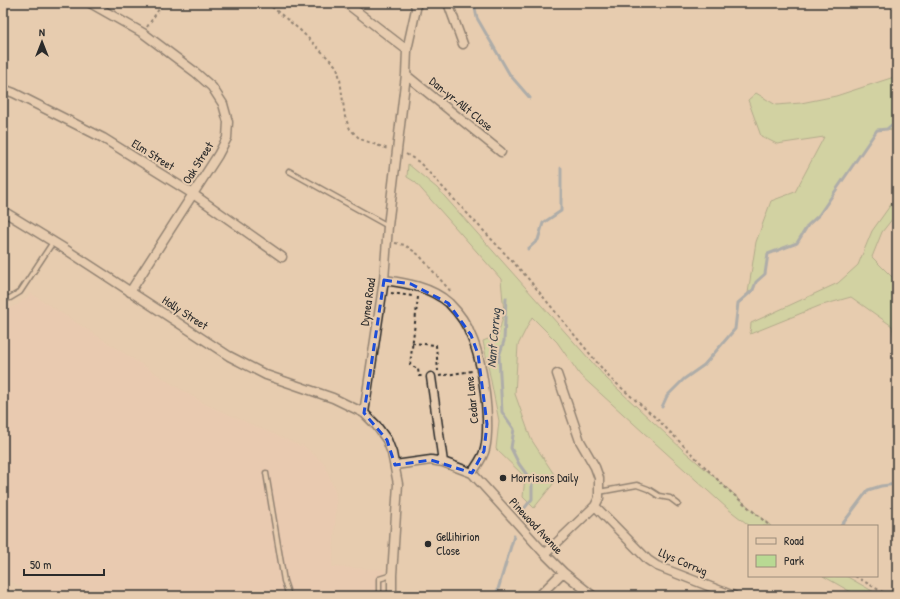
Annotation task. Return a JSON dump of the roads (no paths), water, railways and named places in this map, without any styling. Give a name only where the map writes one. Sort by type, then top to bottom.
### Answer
[{"type":"street","name":"Oak Street","points":[[90,3],[144,33],[195,72],[212,88],[223,104],[228,122],[227,138],[218,155],[130,292]]},
{"type":"street","points":[[346,3],[407,50]]},
{"type":"street","name":"Dynea Road","points":[[364,413],[384,280],[388,226],[406,75],[407,50],[416,10],[415,3]]},
{"type":"street","points":[[448,3],[463,44]]},
{"type":"street","name":"Dan-yr-Allt Close","points":[[406,75],[501,152]]},
{"type":"street","name":"Elm Street","points":[[3,89],[14,93],[103,138],[193,194],[282,257]]},
{"type":"street","name":"Holly Street","points":[[3,212],[53,242],[229,356],[266,375],[333,398],[364,413]]},
{"type":"street","name":"Cedar Lane","points":[[384,280],[411,284],[431,292],[448,303],[461,318],[471,335],[478,354],[481,370],[487,424],[487,438],[484,451],[472,473]]},
{"type":"street","points":[[545,554],[595,506],[599,498],[598,478],[595,467],[580,441],[557,374]]},
{"type":"street","points":[[431,377],[443,462]]},
{"type":"street","points":[[364,413],[376,425],[387,440],[395,464],[398,484],[392,596]]},
{"type":"street","name":"Pinewood Avenue","points":[[395,464],[431,460],[443,462],[472,473],[545,554],[593,596]]},
{"type":"street","name":"Llys Corrwg","points":[[595,506],[648,560],[657,566],[734,596]]},
{"type":"street","points":[[539,596],[564,572]]},
{"type":"lane","points":[[289,171],[388,226]]},
{"type":"lane","points":[[3,298],[10,298],[20,292],[53,242]]},
{"type":"lane","points":[[266,473],[284,581],[289,596]]},
{"type":"lane","points":[[599,492],[637,485],[660,496],[670,498],[678,504]]},
{"type":"lane","points":[[379,596],[379,579],[392,575]]},
{"type":"waterway","name":"Nant Corrwg","points":[[474,3],[477,18],[510,75],[530,98]]},
{"type":"waterway","points":[[662,407],[667,396],[684,379],[704,365],[735,329],[738,303],[753,290],[756,282],[765,274],[768,254],[797,243],[808,225],[819,215],[877,130],[887,129],[893,124],[897,124]]},
{"type":"waterway","name":"Nant Corrwg","points":[[528,249],[538,240],[543,223],[561,211],[561,168]]},
{"type":"waterway","name":"Nant Corrwg","points":[[506,298],[504,341],[499,356],[502,412],[514,429],[511,448],[519,464],[532,482],[532,499],[522,511]]},
{"type":"waterway","points":[[842,525],[868,490],[881,486],[897,484]]},
{"type":"waterway","name":"Nant Corrwg","points":[[496,596],[514,536]]},
{"type":"place","name":"Morrisons Daily","points":[[503,478]]},
{"type":"place","name":"Gellihirion Close","points":[[428,544]]}]
